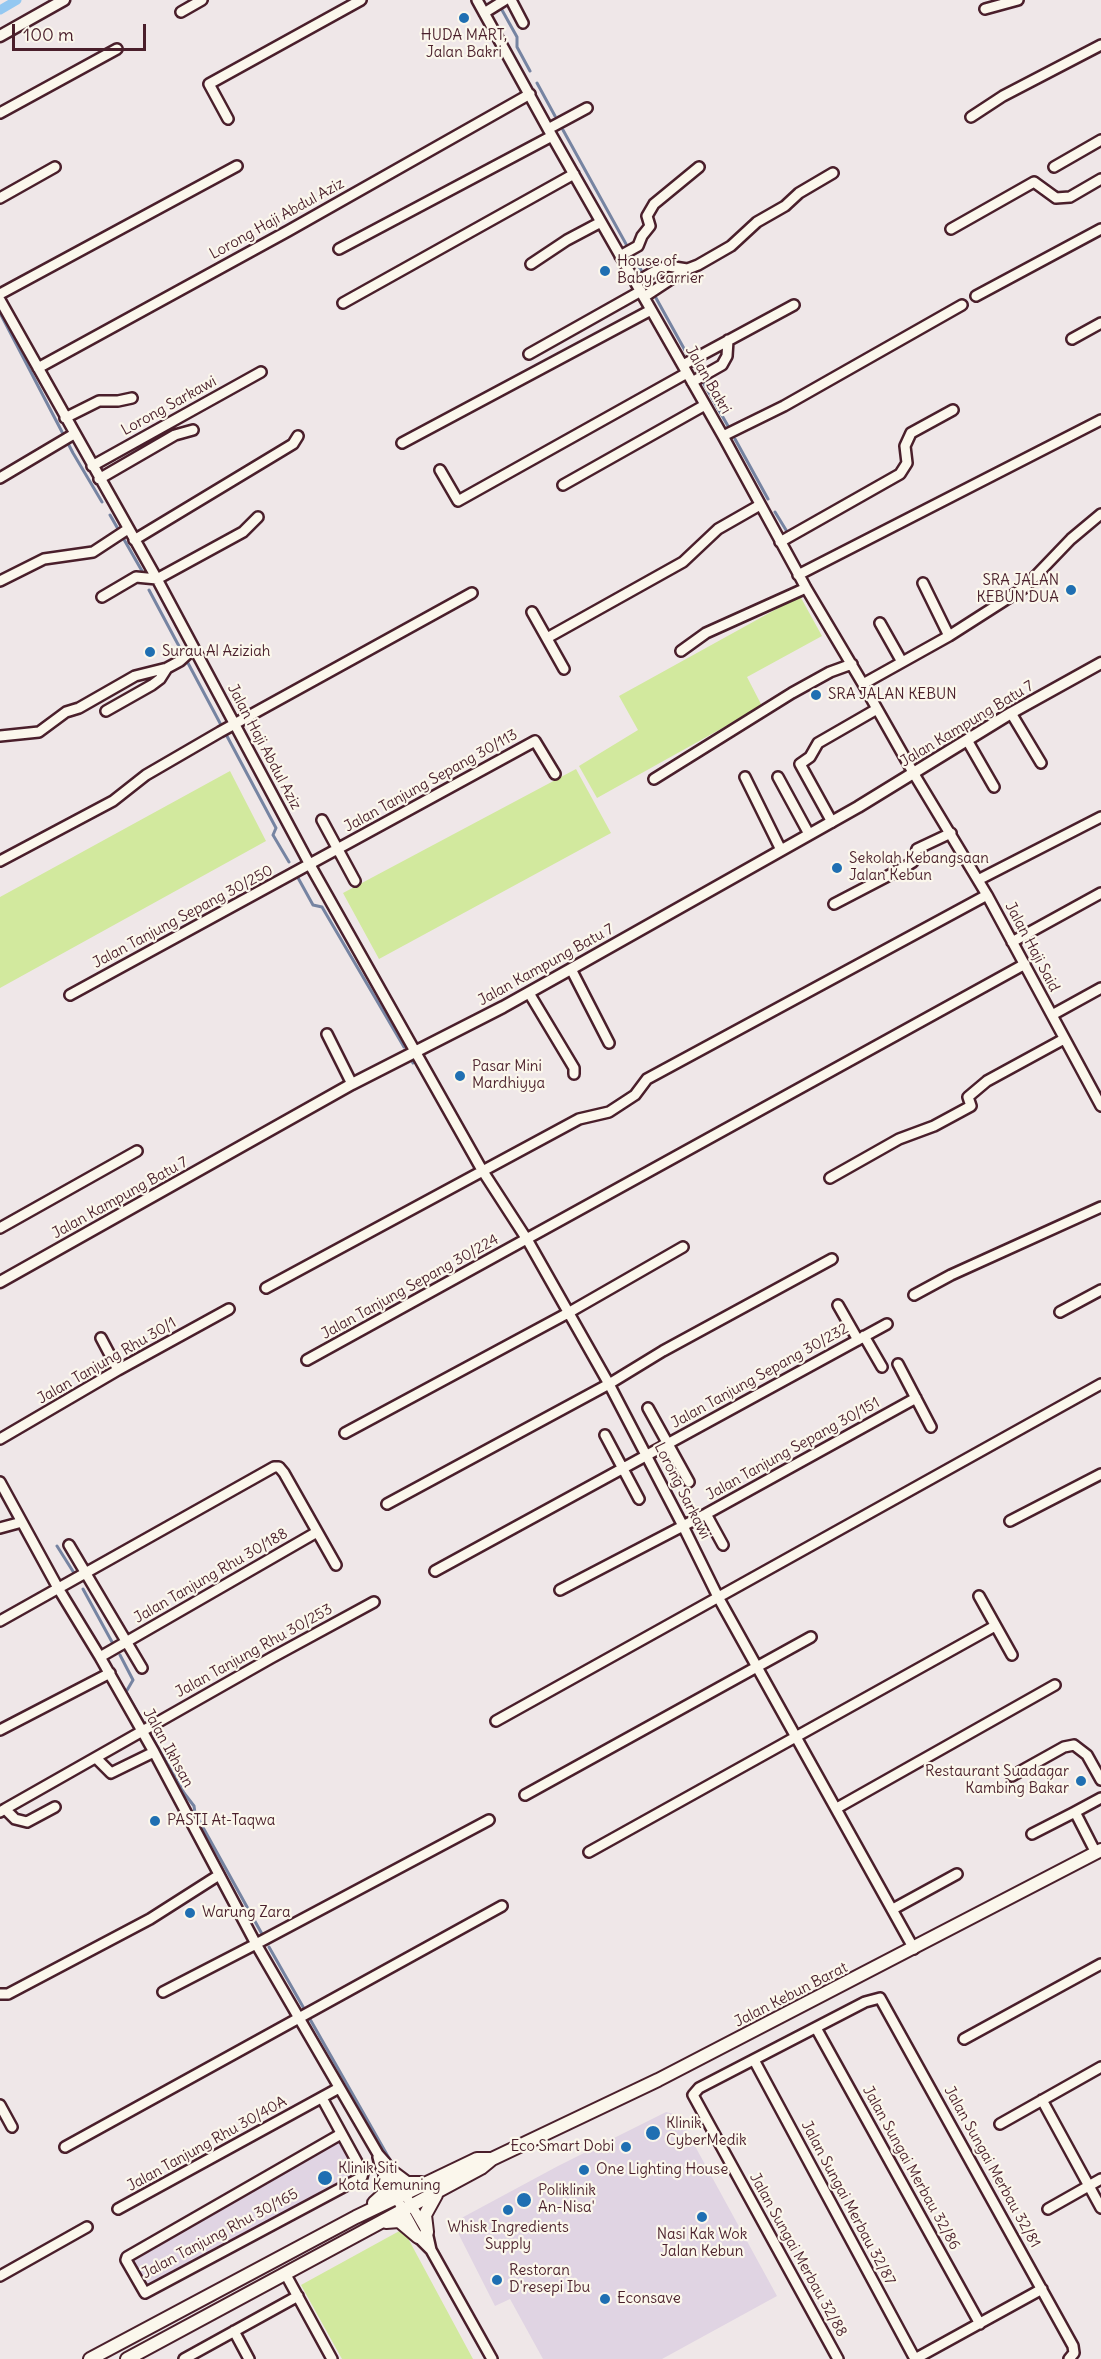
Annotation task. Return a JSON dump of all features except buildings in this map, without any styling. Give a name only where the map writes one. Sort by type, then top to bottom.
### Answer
[{"type":"main road","name":"Jalan Kebun Barat","points":[[127,2359],[438,2192],[481,2168],[492,2159],[658,2080],[1099,1851]]},
{"type":"main road","name":"Jalan Kebun Barat","points":[[356,2217],[477,2159],[492,2159]]},
{"type":"main road","points":[[90,2359],[356,2217],[384,2195],[388,2173],[412,2184],[438,2177]]},
{"type":"main road","points":[[378,2224],[392,2220],[399,2221],[422,2234],[427,2209],[438,2192]]},
{"type":"street","points":[[0,36],[64,0]]},
{"type":"street","points":[[181,12],[202,0]]},
{"type":"street","points":[[228,119],[209,84],[361,0]]},
{"type":"street","name":"Jalan Bakri","points":[[477,0],[723,436],[798,575],[852,664],[914,774]]},
{"type":"street","points":[[484,12],[506,0]]},
{"type":"street","points":[[511,0],[523,23]]},
{"type":"street","points":[[985,9],[1018,0]]},
{"type":"street","points":[[971,117],[1003,96],[1101,45]]},
{"type":"street","points":[[0,113],[117,49]]},
{"type":"street","name":"Lorong Haji Abdul Aziz","points":[[38,368],[288,231],[530,94]]},
{"type":"street","points":[[339,249],[550,133],[587,108]]},
{"type":"street","points":[[1054,167],[1101,140]]},
{"type":"street","points":[[0,294],[237,166]]},
{"type":"street","points":[[0,198],[55,167]]},
{"type":"street","points":[[621,256],[638,246],[650,226],[647,216],[654,204],[699,167]]},
{"type":"street","points":[[529,354],[731,246],[757,222],[833,173]]},
{"type":"street","points":[[343,303],[574,174]]},
{"type":"street","points":[[951,229],[1034,182],[1056,198],[1070,197],[1101,179]]},
{"type":"street","points":[[531,264],[567,240],[601,222]]},
{"type":"street","points":[[976,296],[1101,229]]},
{"type":"street","points":[[636,282],[659,268],[687,269]]},
{"type":"street","name":"Jalan Haji Abdul Aziz","points":[[0,300],[99,479],[122,532],[134,540],[232,726],[416,1050]]},
{"type":"street","points":[[440,470],[458,501],[685,369],[728,340],[794,305]]},
{"type":"street","points":[[723,436],[784,406],[962,305]]},
{"type":"street","points":[[402,443],[651,310]]},
{"type":"street","points":[[1072,339],[1101,323]]},
{"type":"street","points":[[692,382],[722,365],[727,356],[728,340]]},
{"type":"street","name":"Lorong Sarkawi","points":[[92,466],[261,372]]},
{"type":"street","points":[[65,418],[99,401],[132,398]]},
{"type":"street","points":[[562,485],[705,405]]},
{"type":"street","points":[[780,542],[900,474],[905,470],[907,463],[904,446],[911,433],[953,410]]},
{"type":"street","points":[[798,575],[1101,420]]},
{"type":"street","points":[[99,479],[175,435],[193,430]]},
{"type":"street","points":[[0,478],[73,435]]},
{"type":"street","points":[[134,540],[293,444],[298,436]]},
{"type":"street","points":[[547,638],[683,562],[718,529],[760,505]]},
{"type":"street","points":[[863,684],[949,636],[1024,588],[1071,539],[1101,514]]},
{"type":"street","points":[[102,597],[136,577],[156,579],[243,532],[258,517]]},
{"type":"street","points":[[0,581],[44,559],[93,552],[122,532]]},
{"type":"street","points":[[923,584],[949,636]]},
{"type":"street","points":[[681,651],[706,633],[806,588]]},
{"type":"street","points":[[0,861],[113,801],[146,775],[472,592]]},
{"type":"street","points":[[532,612],[564,669]]},
{"type":"street","points":[[880,622],[902,662]]},
{"type":"street","points":[[0,736],[39,732],[66,712],[79,708],[135,676],[167,668],[180,661],[192,650]]},
{"type":"street","name":"Jalan Kampung Batu 7","points":[[0,1282],[352,1084],[571,969],[832,822],[914,774],[1011,712],[1101,663]]},
{"type":"street","points":[[654,779],[792,693],[830,672],[852,664]]},
{"type":"street","points":[[106,711],[160,680],[167,668]]},
{"type":"street","points":[[832,822],[800,764],[810,757],[818,743],[877,709]]},
{"type":"street","points":[[1011,712],[1041,763]]},
{"type":"street","points":[[967,740],[994,787]]},
{"type":"street","name":"Jalan Tanjung Sepang 30/113","points":[[310,865],[535,741],[555,774]]},
{"type":"street","name":"Jalan Haji Said","points":[[914,774],[987,895],[1101,1106]]},
{"type":"street","points":[[745,777],[781,850]]},
{"type":"street","points":[[778,777],[809,834]]},
{"type":"street","points":[[978,880],[1101,817]]},
{"type":"street","name":"Jalan Tanjung Sepang 30/113","points":[[322,820],[355,880]]},
{"type":"street","points":[[834,904],[905,867],[913,862],[917,849],[951,833]]},
{"type":"street","name":"Jalan Tanjung Sepang 30/250","points":[[70,995],[310,865]]},
{"type":"street","points":[[1012,942],[1101,893]]},
{"type":"street","points":[[266,1288],[579,1119],[609,1112],[635,1095],[647,1079],[987,895]]},
{"type":"street","name":"Jalan Tanjung Sepang 30/224","points":[[308,1360],[1025,964]]},
{"type":"street","points":[[571,969],[609,1043]]},
{"type":"street","points":[[1052,1015],[1101,988]]},
{"type":"street","points":[[528,993],[574,1068],[574,1074]]},
{"type":"street","points":[[327,1034],[352,1084]]},
{"type":"street","points":[[830,1178],[899,1139],[934,1126],[971,1106],[968,1097],[987,1082],[1064,1038]]},
{"type":"street","name":"Lorong Sarkawi","points":[[416,1050],[482,1170],[528,1240],[609,1384],[684,1526],[718,1597],[914,1949]]},
{"type":"street","points":[[1091,1084],[1101,1078]]},
{"type":"street","points":[[0,1228],[137,1151]]},
{"type":"street","points":[[914,1295],[951,1275],[1101,1207]]},
{"type":"street","points":[[345,1433],[683,1247]]},
{"type":"street","points":[[387,1504],[609,1384],[663,1351],[832,1259]]},
{"type":"street","points":[[1060,1312],[1101,1290]]},
{"type":"street","points":[[838,1305],[882,1367]]},
{"type":"street","name":"Jalan Tanjung Rhu 30/1","points":[[0,1440],[118,1370],[229,1310]]},
{"type":"street","name":"Jalan Tanjung Sepang 30/232","points":[[435,1571],[887,1324]]},
{"type":"street","points":[[101,1338],[118,1370]]},
{"type":"street","points":[[898,1364],[931,1427]]},
{"type":"street","points":[[496,1721],[1101,1384]]},
{"type":"street","name":"Jalan Tanjung Sepang 30/151","points":[[560,1590],[684,1526],[916,1398]]},
{"type":"street","points":[[648,1408],[689,1482]]},
{"type":"street","points":[[604,1435],[639,1499]]},
{"type":"street","points":[[0,1621],[274,1467],[279,1467],[284,1473],[336,1565]]},
{"type":"street","points":[[1010,1521],[1101,1474]]},
{"type":"street","name":"Jalan Ikhsan","points":[[2,1490],[58,1587],[146,1730],[154,1752],[256,1944],[305,2014],[339,2088],[492,2359]]},
{"type":"street","points":[[706,1514],[723,1545]]},
{"type":"street","points":[[0,1528],[22,1522]]},
{"type":"street","name":"Jalan Tanjung Rhu 30/188","points":[[100,1657],[317,1532]]},
{"type":"street","points":[[69,1545],[123,1644],[142,1668]]},
{"type":"street","points":[[979,1596],[1012,1655]]},
{"type":"street","name":"Jalan Tanjung Rhu 30/253","points":[[3,1810],[374,1602]]},
{"type":"street","points":[[589,1852],[995,1626]]},
{"type":"street","points":[[525,1795],[811,1637]]},
{"type":"street","points":[[0,1730],[13,1721],[56,1702],[110,1673]]},
{"type":"street","points":[[837,1808],[1055,1685]]},
{"type":"street","points":[[1012,1776],[1065,1747],[1074,1745],[1087,1755],[1101,1780]]},
{"type":"street","points":[[96,1758],[111,1773],[154,1752]]},
{"type":"street","points":[[582,1764],[587,1773]]},
{"type":"street","points":[[1032,1834],[1101,1798]]},
{"type":"street","points":[[3,1810],[15,1819],[27,1822],[54,1807]]},
{"type":"street","points":[[1075,1812],[1099,1851]]},
{"type":"street","points":[[163,1992],[489,1820]]},
{"type":"street","points":[[893,1909],[957,1874]]},
{"type":"street","points":[[0,1994],[8,1994],[150,1919],[219,1875]]},
{"type":"street","points":[[65,2147],[502,1906]]},
{"type":"street","points":[[964,2038],[1101,1964]]},
{"type":"street","name":"Jalan Sungai Merbau 32/81","points":[[816,2028],[865,2002],[880,1998],[1073,2346],[1072,2356]]},
{"type":"street","points":[[754,2060],[816,2028]]},
{"type":"street","name":"Jalan Sungai Merbau 32/86","points":[[816,2028],[980,2324]]},
{"type":"street","name":"Jalan Sungai Merbau 32/88","points":[[754,2060],[699,2088],[693,2095],[838,2359]]},
{"type":"street","name":"Jalan Sungai Merbau 32/87","points":[[754,2060],[915,2359]]},
{"type":"street","points":[[1000,2124],[1101,2067]]},
{"type":"street","name":"Jalan Tanjung Rhu 30/40A","points":[[118,2209],[339,2088]]},
{"type":"street","points":[[322,2098],[341,2134]]},
{"type":"street","points":[[1042,2100],[1101,2208]]},
{"type":"street","points":[[0,2105],[12,2127]]},
{"type":"street","name":"Jalan Tanjung Rhu 30/165","points":[[341,2134],[363,2173],[362,2177],[145,2293],[126,2260],[127,2257],[341,2134]]},
{"type":"street","points":[[1048,2209],[1101,2179]]},
{"type":"street","points":[[0,2276],[87,2227]]},
{"type":"street","points":[[286,2275],[332,2359]]},
{"type":"street","points":[[915,2359],[1042,2289]]},
{"type":"street","points":[[184,2359],[298,2296]]},
{"type":"street","points":[[234,2331],[249,2359]]},
{"type":"shaded area","points":[[666,2112],[678,2115],[777,2296],[662,2359],[543,2359],[510,2299],[495,2306],[454,2222],[558,2166]]},
{"type":"shaded area","points":[[340,2139],[360,2174],[147,2288],[129,2259]]},
{"type":"green space","points":[[800,596],[822,636],[747,677],[762,706],[597,798],[579,766],[638,730],[619,696]]},
{"type":"green space","points":[[576,769],[611,833],[379,959],[343,893]]},
{"type":"green space","points":[[230,771],[266,841],[0,988],[0,897]]},
{"type":"green space","points":[[403,2229],[473,2359],[342,2359],[301,2285]]},
{"type":"waterway","points":[[0,10],[17,0]]},
{"type":"waterway","points":[[502,10],[517,37],[517,47],[530,71]]},
{"type":"waterway","points":[[537,83],[555,116]]},
{"type":"waterway","points":[[563,130],[626,244]]},
{"type":"waterway","points":[[633,257],[641,270]]},
{"type":"waterway","points":[[656,298],[687,354]]},
{"type":"waterway","points":[[0,313],[73,453],[102,502]]},
{"type":"waterway","points":[[695,367],[697,371]]},
{"type":"waterway","points":[[704,384],[728,426]]},
{"type":"waterway","points":[[735,439],[768,499]]},
{"type":"waterway","points":[[775,512],[786,530]]},
{"type":"waterway","points":[[110,515],[142,571]]},
{"type":"waterway","points":[[149,590],[276,828],[273,835],[289,862]]},
{"type":"waterway","points":[[297,876],[313,905],[322,907],[404,1047]]},
{"type":"waterway","points":[[57,1546],[74,1573]]},
{"type":"waterway","points":[[83,1589],[112,1642]]},
{"type":"waterway","points":[[120,1655],[133,1680],[126,1692],[184,1793],[194,1806],[195,1813],[262,1934]]},
{"type":"waterway","points":[[269,1947],[394,2167]]},
{"type":"place","name":"HUDA MART, Jalan Bakri","points":[[464,18]]},
{"type":"place","name":"House of Baby Carrier","points":[[605,271]]},
{"type":"place","name":"SRA JALAN KEBUN DUA","points":[[1071,590]]},
{"type":"place","name":"Surau Al Aziziah","points":[[150,652]]},
{"type":"place","name":"SRA JALAN KEBUN","points":[[816,695]]},
{"type":"place","name":"Sekolah Kebangsaan Jalan Kebun","points":[[837,868]]},
{"type":"place","name":"Pasar Mini Mardhiyya","points":[[460,1076]]},
{"type":"place","name":"Restaurant Suadagar Kambing Bakar","points":[[1081,1781]]},
{"type":"place","name":"PASTI At-Taqwa","points":[[155,1821]]},
{"type":"place","name":"Warung Zara","points":[[190,1913]]},
{"type":"place","name":"Klinik CyberMedik","points":[[653,2133]]},
{"type":"place","name":"Eco Smart Dobi","points":[[626,2147]]},
{"type":"place","name":"One Lighting House","points":[[584,2170]]},
{"type":"place","name":"Klinik Siti Kota Kemuning","points":[[325,2178]]},
{"type":"place","name":"Poliklinik An-Nisa'","points":[[524,2200]]},
{"type":"place","name":"Whisk Ingredients Supply","points":[[508,2210]]},
{"type":"place","name":"Nasi Kak Wok Jalan Kebun","points":[[702,2217]]},
{"type":"place","name":"Restoran D'resepi Ibu","points":[[497,2280]]},
{"type":"place","name":"Econsave","points":[[605,2299]]}]
